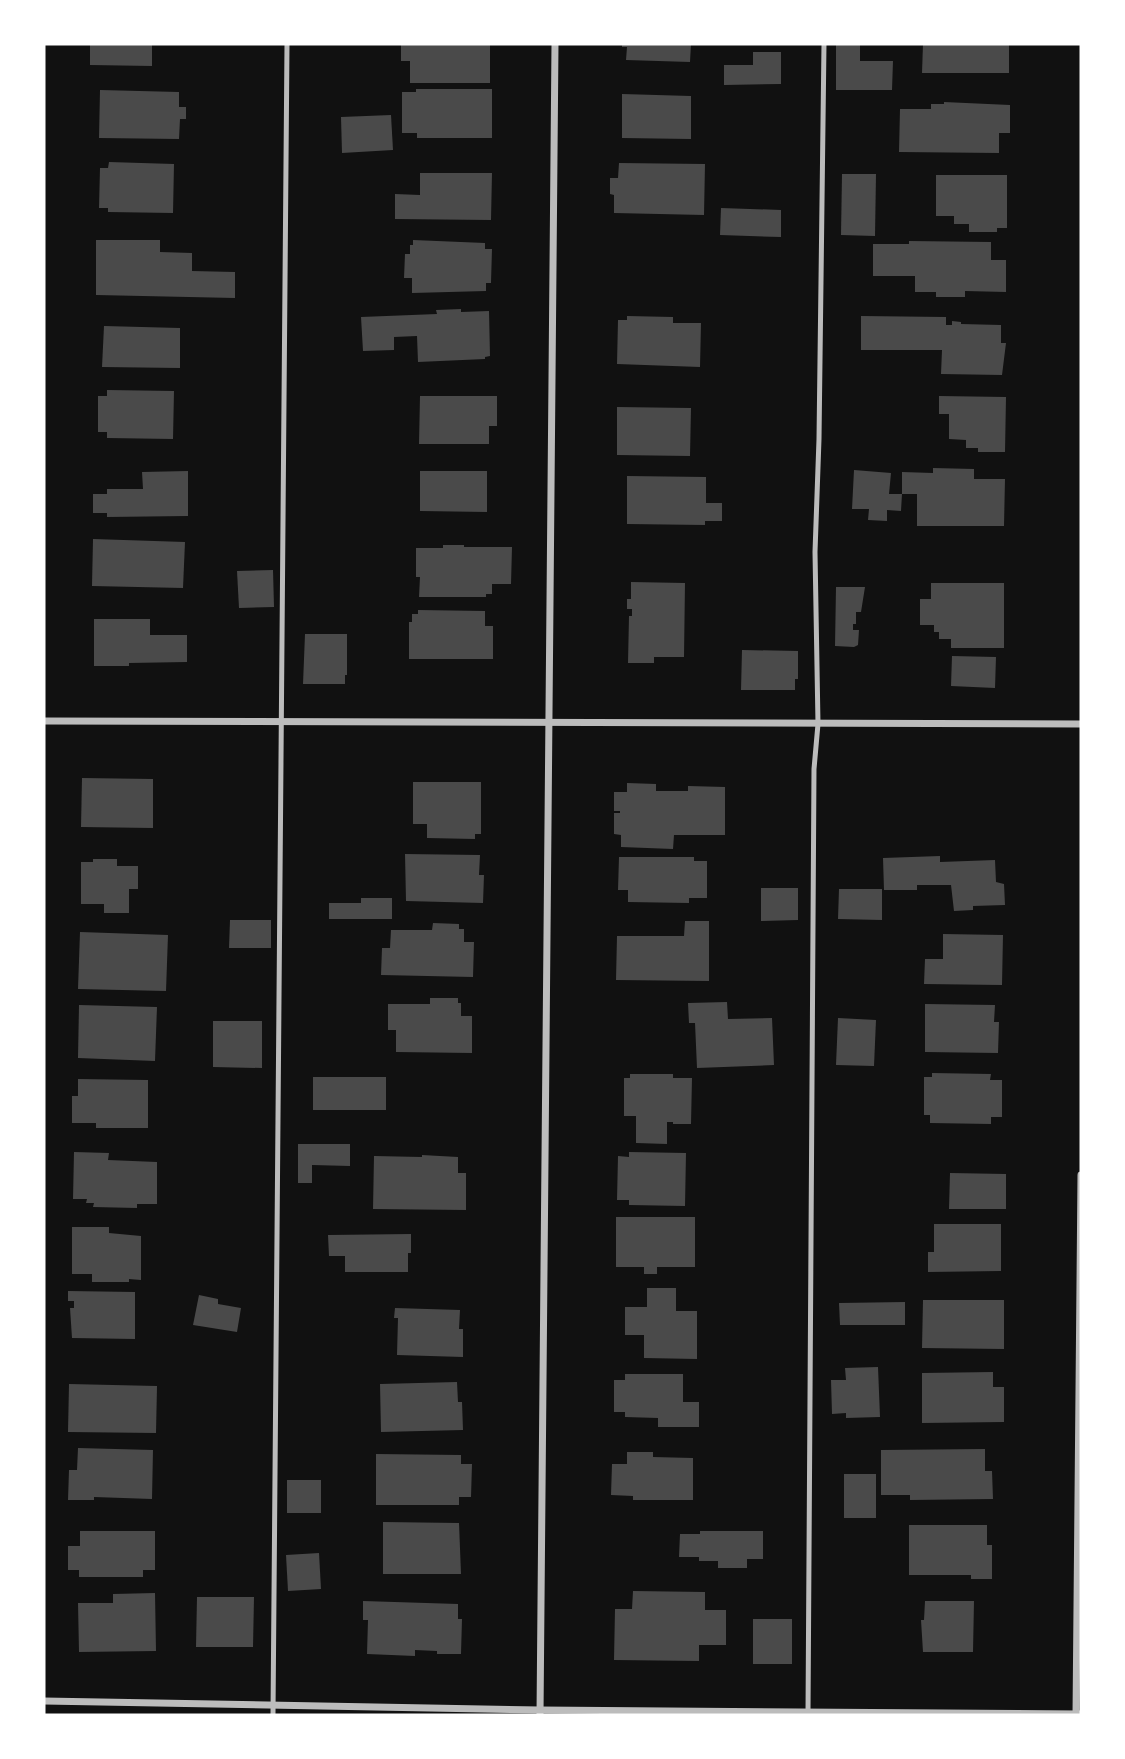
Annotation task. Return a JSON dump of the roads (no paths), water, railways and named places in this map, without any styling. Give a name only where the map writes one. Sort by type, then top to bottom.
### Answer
[{"type":"street","points":[[540,1713],[555,44]]},
{"type":"street","points":[[44,721],[1081,724]]},
{"type":"street","points":[[44,1701],[540,1713],[1077,1714],[1081,1175]]},
{"type":"lane","points":[[274,1715],[287,44]]},
{"type":"lane","points":[[808,1714],[814,783],[818,724],[815,552],[824,44]]}]
